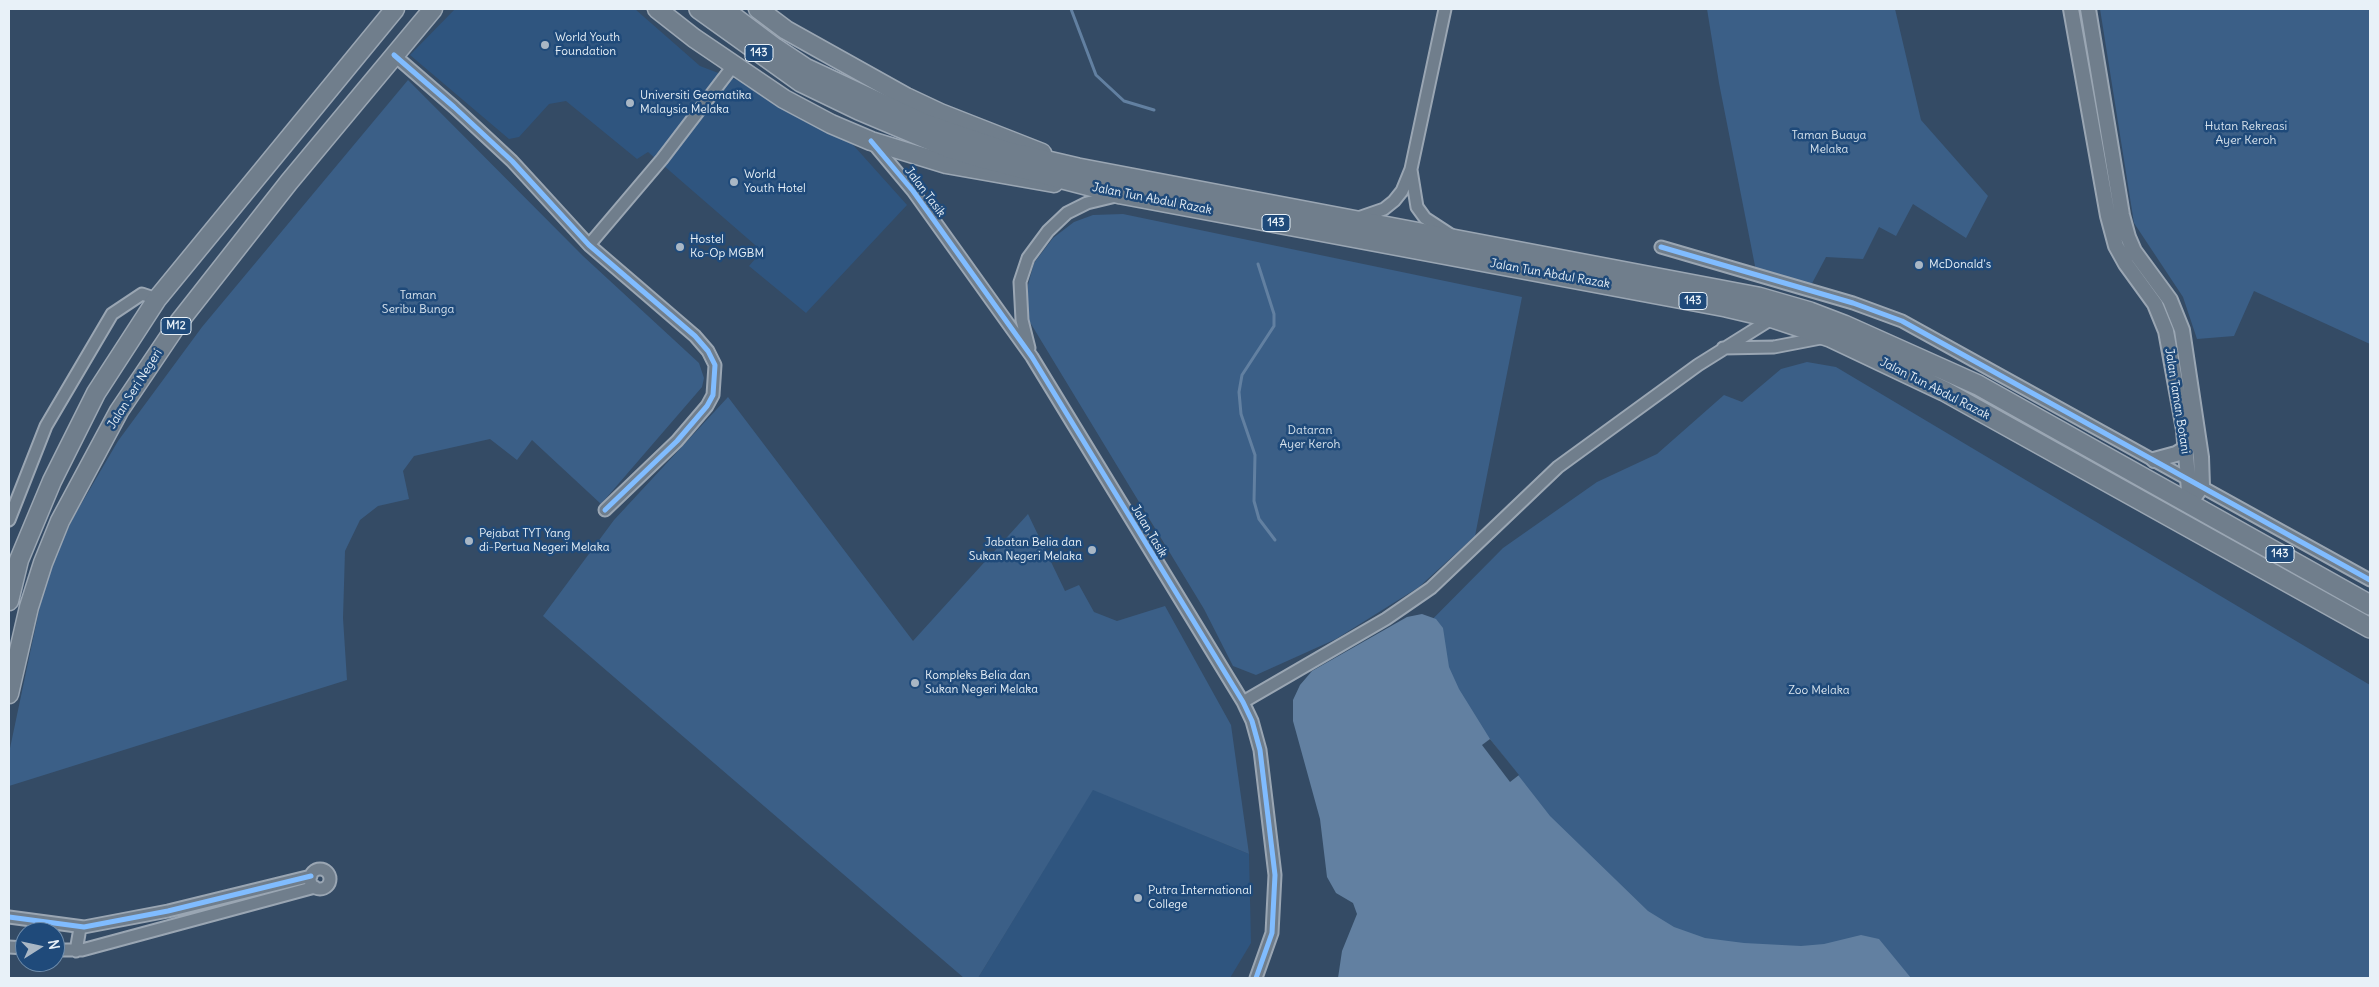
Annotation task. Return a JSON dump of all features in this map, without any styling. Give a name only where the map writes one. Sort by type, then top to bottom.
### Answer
[{"type":"highway","name":"Jalan Tun Abdul Razak","points":[[699,9],[801,82],[824,85],[955,135],[1079,176],[1121,194],[1726,307],[1837,331],[2370,628]]},
{"type":"highway","name":"Jalan Tun Abdul Razak","points":[[723,9],[805,68],[824,85]]},
{"type":"highway","name":"Jalan Tun Abdul Razak","points":[[1079,176],[1351,220],[1758,297],[1837,331],[1978,385],[2370,606]]},
{"type":"highway","points":[[2153,506],[2172,508],[2190,503],[2198,523],[2212,539]]},
{"type":"main road","name":"M12","points":[[9,601],[18,560],[52,481],[96,393],[157,299],[395,9]]},
{"type":"main road","name":"Jalan Seri Negeri","points":[[9,694],[29,607],[43,563],[60,521],[119,411],[179,322],[289,182],[433,9]]},
{"type":"main road","points":[[657,9],[732,66],[784,99],[831,124],[871,141],[946,164],[991,174],[1052,183],[1079,176]]},
{"type":"main road","points":[[758,9],[786,30],[914,101],[1079,176]]},
{"type":"street","points":[[1351,220],[1371,215],[1394,202],[1402,191],[1411,169],[1445,9]]},
{"type":"street","name":"Jalan Taman Botani","points":[[2071,9],[2108,216],[2116,246],[2163,317],[2186,448],[2190,503]]},
{"type":"street","name":"Jalan Taman Botani","points":[[2088,9],[2122,215],[2128,237],[2134,250],[2170,300],[2182,330],[2200,438],[2202,486]]},
{"type":"street","points":[[394,55],[512,161],[589,245],[695,336],[708,351],[715,365],[713,395],[707,406],[677,441],[605,510]]},
{"type":"street","points":[[589,245],[662,159],[732,66]]},
{"type":"street","name":"Jalan Tasik","points":[[871,141],[913,191],[1032,357],[1243,702],[1252,721],[1260,750],[1275,875],[1272,933],[1256,978]]},
{"type":"street","points":[[1411,169],[1417,207],[1425,218],[1461,240]]},
{"type":"street","name":"Jalan Tasik","points":[[1032,357],[1022,320],[1020,282],[1028,258],[1048,230],[1067,213],[1087,203],[1121,194]]},
{"type":"street","points":[[1661,247],[1853,303],[1902,321],[2370,580]]},
{"type":"street","points":[[9,520],[46,426],[112,314],[142,294],[157,299]]},
{"type":"street","points":[[1721,348],[1774,347],[1837,331],[1853,303]]},
{"type":"street","points":[[1243,702],[1386,619],[1431,588],[1558,467],[1721,348],[1773,318]]},
{"type":"street","points":[[2154,460],[2176,454],[2186,448]]},
{"type":"street","points":[[2190,503],[2202,486]]},
{"type":"street","points":[[320,868],[326,870],[330,876],[327,886],[321,889],[315,887],[311,882],[311,876],[314,870],[320,868]]},
{"type":"street","points":[[65,927],[80,928],[168,911],[311,876]]},
{"type":"street","points":[[65,950],[76,951],[315,887]]},
{"type":"street","points":[[168,911],[178,923]]},
{"type":"street","points":[[76,951],[80,928]]},
{"type":"shaded area","points":[[455,9],[635,9],[700,66],[742,82],[846,137],[907,205],[806,313],[749,266],[762,251],[648,152],[637,159],[566,101],[549,104],[519,137],[509,139],[410,55]]},
{"type":"shaded area","points":[[1422,614],[1436,619],[1443,628],[1449,667],[1459,689],[1490,739],[1550,816],[1648,911],[1674,927],[1705,938],[1744,943],[1801,946],[1824,944],[1861,935],[1879,939],[1911,978],[1338,978],[1342,951],[1357,914],[1353,903],[1336,893],[1327,877],[1320,819],[1293,721],[1293,700],[1300,685],[1312,671],[1407,617]]},
{"type":"shaded area","name":"Putra International College","points":[[1093,789],[1249,854],[1251,943],[1230,978],[978,978]]},
{"type":"green space","name":"Taman Buaya Melaka","points":[[1707,9],[1895,9],[1921,120],[1988,196],[1966,238],[1913,204],[1896,236],[1879,227],[1863,259],[1826,257],[1809,289],[1756,271],[1719,83]]},
{"type":"green space","name":"Hutan Rekreasi Ayer Keroh","points":[[2100,9],[2370,9],[2370,344],[2254,291],[2234,336],[2197,339],[2183,297],[2134,223]]},
{"type":"green space","name":"Taman Seribu Bunga","points":[[408,80],[583,256],[699,363],[704,378],[702,387],[601,504],[532,440],[517,460],[490,439],[414,456],[403,471],[409,499],[378,506],[360,520],[345,551],[343,618],[347,680],[9,786],[9,753],[46,577],[73,518],[118,441],[202,327]]},
{"type":"green space","name":"Dataran Ayer Keroh","points":[[1123,214],[1522,297],[1475,536],[1419,587],[1336,639],[1256,675],[1233,666],[1204,609],[1028,319],[1028,285],[1034,263],[1053,238],[1074,222],[1093,215]]},
{"type":"green space","name":"Zoo Melaka","points":[[1807,362],[1836,367],[2370,685],[2370,978],[1687,978],[1402,650],[1503,548],[1597,482],[1657,454],[1724,395],[1742,402],[1781,369]]},
{"type":"green space","name":"Kompleks Belia dan Sukan Negeri Melaka","points":[[728,397],[913,641],[1028,514],[1065,591],[1079,585],[1094,612],[1117,621],[1165,606],[1231,725],[1249,854],[1093,790],[978,978],[964,978],[543,616],[614,520]]},
{"type":"pier","points":[[1490,739],[1519,775],[1510,782],[1482,745]]},
{"type":"waterway","points":[[1071,9],[1096,75],[1124,101],[1154,110]]},
{"type":"waterway","points":[[1258,264],[1274,314],[1274,326],[1242,375],[1239,392],[1241,414],[1255,455],[1254,501],[1259,519],[1275,540]]},
{"type":"cycle path","points":[[394,55],[512,161],[589,245],[695,336],[708,351],[715,365],[713,395],[707,406],[677,441],[605,510]]},
{"type":"cycle path","points":[[871,141],[913,191],[1032,357],[1243,702],[1252,721],[1260,750],[1275,875],[1272,933],[1256,978]]},
{"type":"cycle path","points":[[1661,247],[1853,303],[1902,321],[2370,580]]},
{"type":"cycle path","points":[[9,917],[84,927],[168,911],[311,876]]},
{"type":"place","name":"World Youth Foundation","points":[[545,45]]},
{"type":"place","name":"Universiti Geomatika Malaysia Melaka","points":[[630,103]]},
{"type":"place","name":"World Youth Hotel","points":[[734,182]]},
{"type":"place","name":"Hostel Ko-Op MGBM","points":[[680,247]]},
{"type":"place","name":"McDonald's","points":[[1919,265]]},
{"type":"place","name":"Pejabat TYT Yang di-Pertua Negeri Melaka","points":[[469,541]]},
{"type":"place","name":"Jabatan Belia dan Sukan Negeri Melaka","points":[[1092,550]]},
{"type":"place","name":"Kompleks Belia dan Sukan Negeri Melaka","points":[[915,683]]},
{"type":"place","name":"Putra International College","points":[[1138,898]]}]
